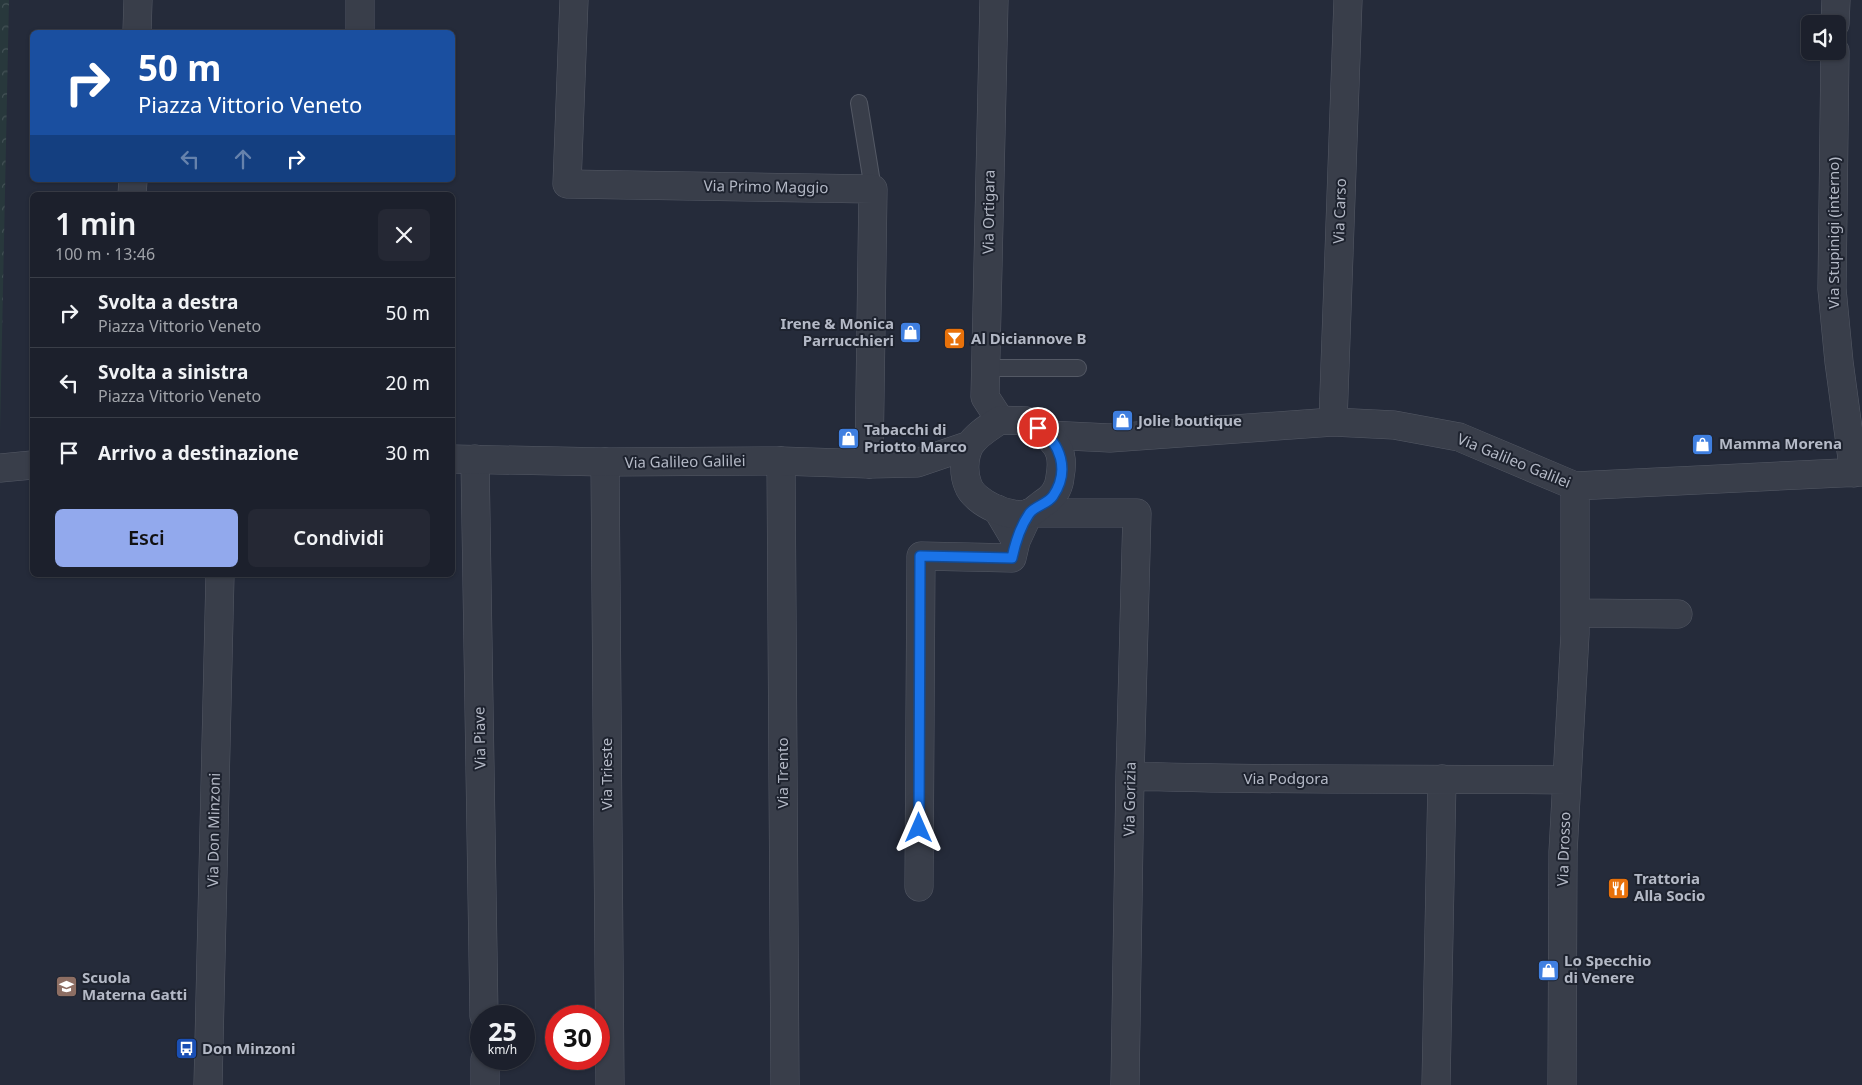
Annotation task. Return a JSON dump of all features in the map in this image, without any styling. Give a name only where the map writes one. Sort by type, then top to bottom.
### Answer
[{"type":"street","points":[[137,30],[138,0]]},
{"type":"street","points":[[360,0],[360,30]]},
{"type":"street","name":"Via Primo Maggio","points":[[574,0],[567,184],[874,189]]},
{"type":"street","name":"Via Ortigara","points":[[994,0],[985,397],[1000,420]]},
{"type":"street","name":"Via Carso","points":[[1333,422],[1348,0]]},
{"type":"street","points":[[1835,15],[1836,0]]},
{"type":"street","name":"Via Stupinigi (interno)","points":[[1835,60],[1832,289],[1839,362],[1858,472]]},
{"type":"street","points":[[869,464],[874,189]]},
{"type":"street","points":[[919,886],[920,556],[1012,558],[1016,541],[1029,514],[1052,497],[1060,482],[1061,456],[1058,447],[1048,435],[1028,421],[1000,420],[970,445],[965,461],[968,487],[984,503],[997,510],[1009,514],[1029,514]]},
{"type":"street","name":"Via Galileo Galilei","points":[[1048,435],[1110,438],[1333,422],[1394,425],[1459,437],[1575,486],[1858,472]]},
{"type":"street","name":"Via Galileo Galilei","points":[[464,459],[605,462],[781,461],[869,464],[917,463],[970,445]]},
{"type":"street","name":"Via Piave","points":[[464,459],[484,1005]]},
{"type":"street","name":"Via Trento","points":[[781,461],[785,1085]]},
{"type":"street","name":"Via Trieste","points":[[605,462],[610,1085]]},
{"type":"street","name":"Via Galileo Galilei","points":[[917,463],[968,487]]},
{"type":"street","points":[[0,468],[30,465]]},
{"type":"street","name":"Via Drosso","points":[[1562,1085],[1563,852],[1572,710],[1575,613],[1575,486]]},
{"type":"street","points":[[997,510],[1016,541]]},
{"type":"street","name":"Via Gorizia","points":[[1029,514],[1137,513],[1125,1085]]},
{"type":"street","name":"Via Don Minzoni","points":[[208,1085],[220,577]]},
{"type":"street","points":[[1575,613],[1678,614]]},
{"type":"street","name":"Via Podgora","points":[[1130,776],[1231,780],[1442,778],[1567,780]]},
{"type":"street","points":[[1436,1085],[1442,778]]},
{"type":"street","points":[[485,1070],[485,1085]]},
{"type":"lane","points":[[858,103],[874,189]]},
{"type":"lane","points":[[986,368],[1078,368]]},
{"type":"green space","points":[[0,0],[9,0],[0,432]]},
{"type":"place","name":"Irene & Monica Parrucchieri","points":[[910,333]]},
{"type":"place","name":"Al Diciannove B","points":[[955,339]]},
{"type":"place","name":"Jolie boutique","points":[[1122,421]]},
{"type":"place","name":"Tabacchi di Priotto Marco","points":[[848,439]]},
{"type":"place","name":"Mamma Morena","points":[[1703,444]]},
{"type":"place","name":"Trattoria Alla Socio","points":[[1618,888]]},
{"type":"place","name":"Lo Specchio di Venere","points":[[1548,970]]},
{"type":"place","name":"Scuola Materna Gatti","points":[[66,987]]},
{"type":"place","name":"Don Minzoni","points":[[186,1049]]},
{"type":"route","points":[[919,828],[920,556],[1012,558],[1016,541],[1029,514],[1052,497],[1060,482],[1062,468],[1058,447],[1048,435],[1038,428]]}]
